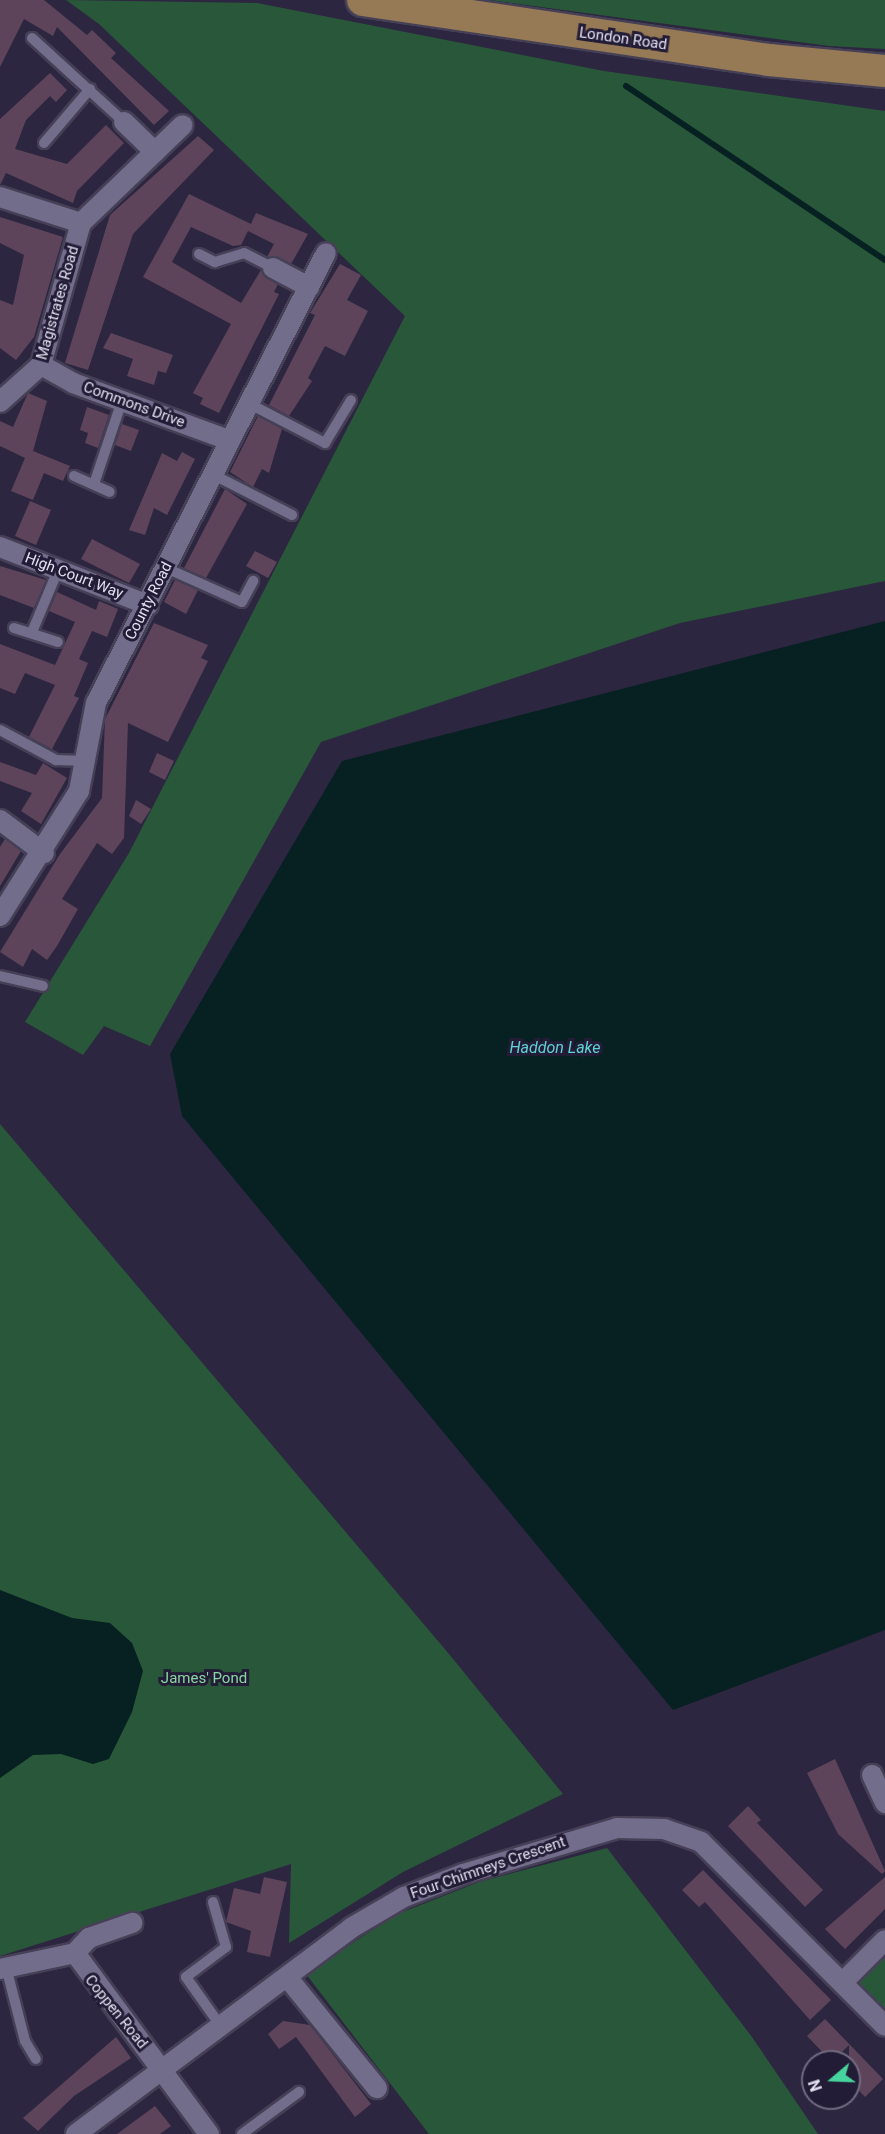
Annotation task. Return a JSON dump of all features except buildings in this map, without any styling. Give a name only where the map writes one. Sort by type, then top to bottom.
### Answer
[{"type":"main road","name":"London Road","points":[[363,0],[769,60],[885,71]]},
{"type":"street","points":[[124,122],[155,152]]},
{"type":"street","points":[[0,197],[81,223],[183,125]]},
{"type":"street","name":"Magistrates Road","points":[[0,402],[41,365],[81,223]]},
{"type":"street","name":"County Road","points":[[0,916],[44,853],[79,791],[96,703],[326,253]]},
{"type":"street","points":[[273,268],[309,287]]},
{"type":"street","name":"Commons Drive","points":[[41,365],[122,401],[229,440]]},
{"type":"street","name":"High Court Way","points":[[0,547],[148,605]]},
{"type":"street","points":[[0,820],[44,853]]},
{"type":"street","points":[[872,1775],[885,1803]]},
{"type":"street","name":"Four Chimneys Crescent","points":[[76,2134],[161,2067],[351,1928],[404,1897],[474,1870],[617,1828],[664,1829],[701,1842],[885,2026]]},
{"type":"street","points":[[3,1968],[75,1953],[89,1938],[132,1923]]},
{"type":"street","points":[[843,1982],[885,1940]]},
{"type":"street","name":"Coppen Road","points":[[75,1953],[209,2134]]},
{"type":"street","points":[[287,1977],[376,2088]]},
{"type":"lane","points":[[32,38],[124,122]]},
{"type":"lane","points":[[44,143],[90,89]]},
{"type":"lane","points":[[199,254],[215,262],[244,254],[273,268]]},
{"type":"lane","points":[[248,403],[325,443],[351,400]]},
{"type":"lane","points":[[94,484],[122,401]]},
{"type":"lane","points":[[212,474],[292,515]]},
{"type":"lane","points":[[74,476],[110,492]]},
{"type":"lane","points":[[166,568],[242,602],[253,581]]},
{"type":"lane","points":[[32,632],[58,570]]},
{"type":"lane","points":[[14,628],[58,642]]},
{"type":"lane","points":[[0,730],[56,760],[86,760]]},
{"type":"lane","points":[[0,976],[43,986]]},
{"type":"lane","points":[[213,1902],[226,1947],[186,1977],[220,2025]]},
{"type":"lane","points":[[3,1968],[25,2041],[36,2059]]},
{"type":"lane","points":[[242,2134],[299,2092]]},
{"type":"green space","points":[[66,0],[257,3],[604,71],[885,111],[885,581],[680,623],[321,742],[150,1046],[104,1026],[83,1055],[25,1022],[129,853],[405,316],[99,24]]},
{"type":"green space","points":[[489,0],[885,0],[885,49],[829,46]]},
{"type":"green space","name":"James' Pond","points":[[0,1124],[449,1654],[563,1794],[403,1872],[289,1943],[291,1864],[0,1956]]},
{"type":"green space","points":[[607,1848],[752,2037],[818,2134],[429,2134],[306,1974],[395,1915],[479,1882]]},
{"type":"green space","points":[[885,1950],[885,2010],[855,1979]]},
{"type":"water","name":"Haddon Lake","points":[[885,621],[885,1630],[673,1710],[182,1116],[170,1054],[342,761]]},
{"type":"water","name":"James' Pond","points":[[0,1590],[72,1618],[110,1623],[132,1643],[143,1671],[132,1712],[109,1759],[93,1764],[61,1754],[33,1755],[0,1778]]},
{"type":"waterway","points":[[626,86],[885,260]]}]
